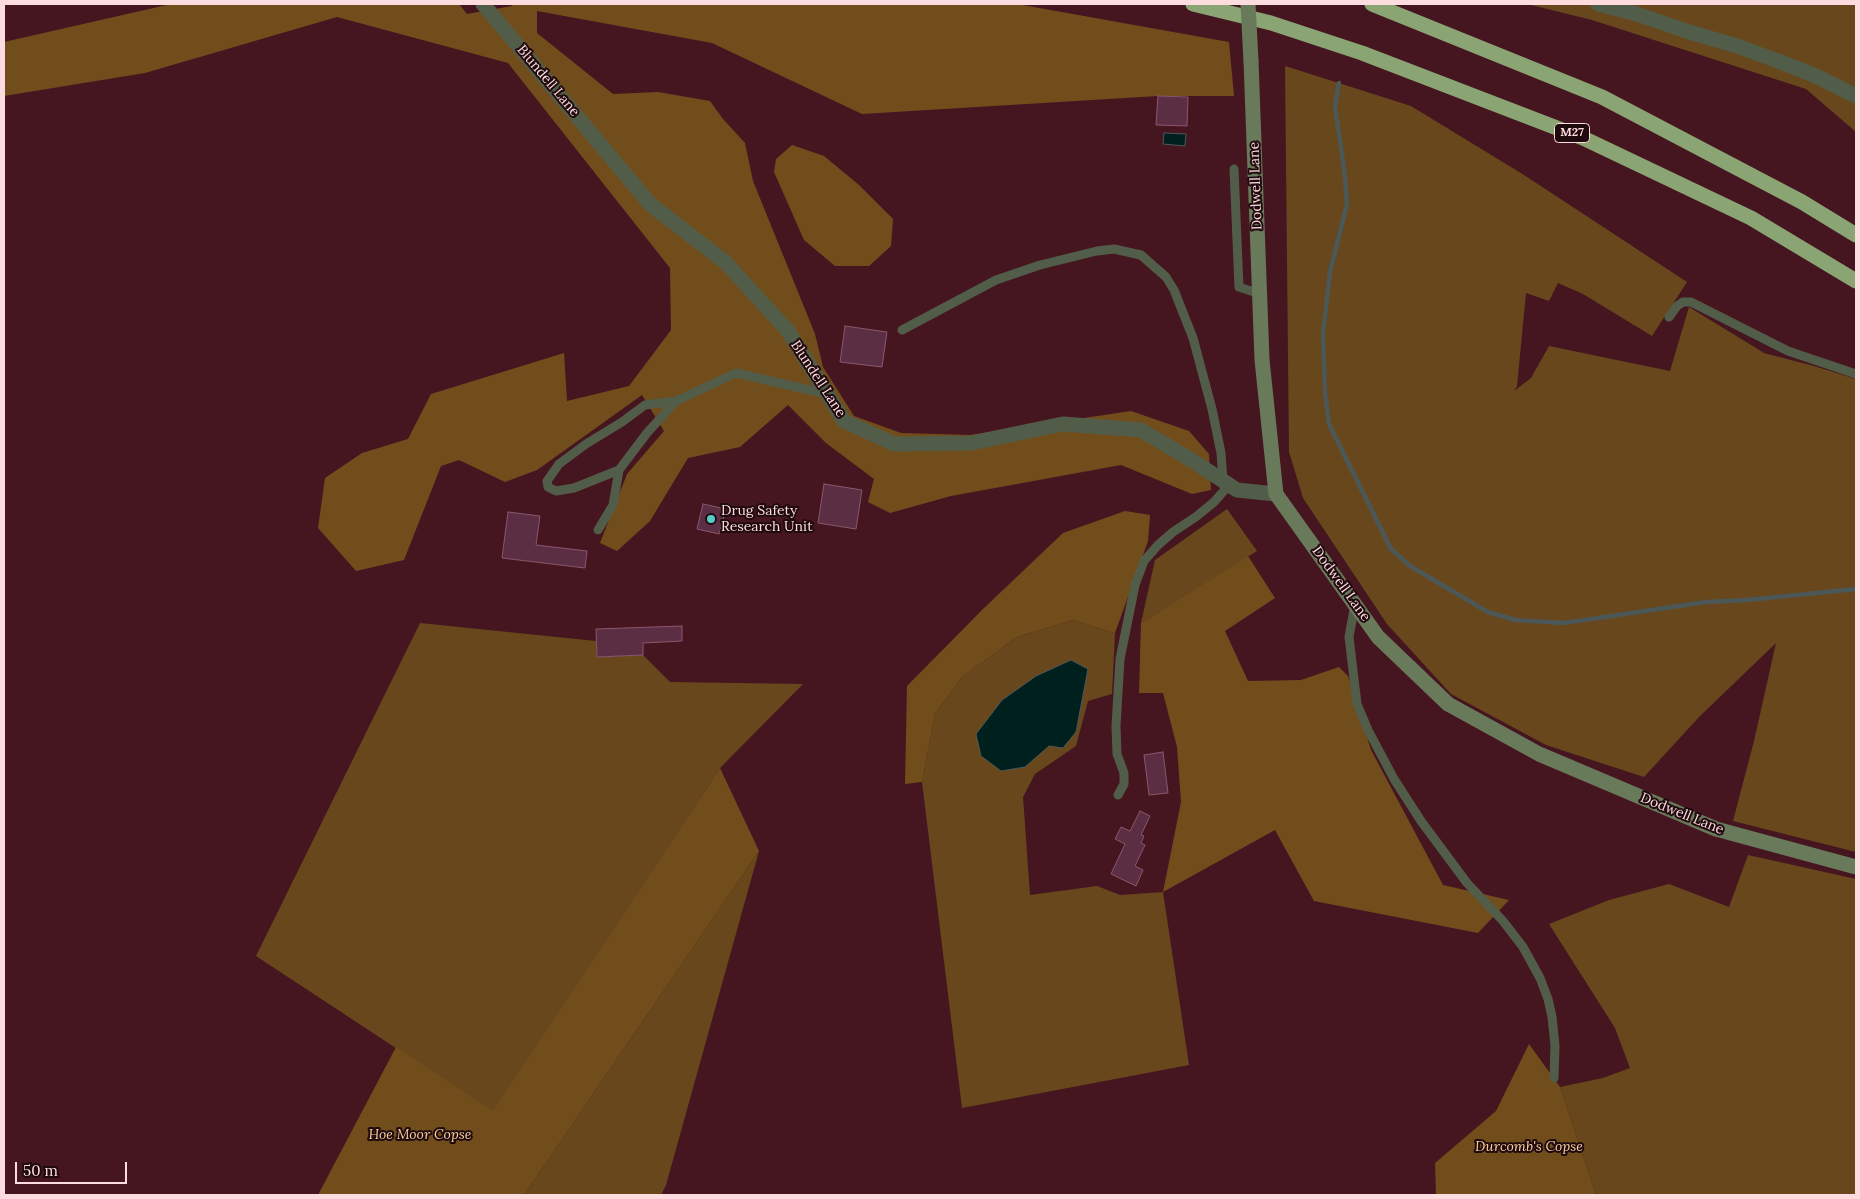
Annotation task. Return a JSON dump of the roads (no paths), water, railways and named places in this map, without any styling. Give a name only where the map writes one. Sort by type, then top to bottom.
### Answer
[{"type":"highway","name":"M27","points":[[1193,4],[1271,23],[1362,52],[1583,138],[1751,218],[1856,280]]},
{"type":"highway","points":[[1372,4],[1602,97],[1802,202],[1856,235]]},
{"type":"street","name":"Blundell Lane","points":[[483,4],[650,204],[725,262],[788,331],[844,421],[894,444],[971,443],[1063,424],[1141,430],[1193,460],[1238,490],[1276,494]]},
{"type":"street","name":"Dodwell Lane","points":[[1248,4],[1262,360],[1276,494],[1378,637],[1448,704],[1539,754],[1716,829],[1856,867]]},
{"type":"street","points":[[1598,4],[1637,14],[1737,46],[1816,76],[1856,96]]},
{"type":"lane","points":[[1234,169],[1239,288],[1260,294]]},
{"type":"lane","points":[[902,330],[996,280],[1040,265],[1097,251],[1114,249],[1141,255],[1166,277],[1174,290],[1193,338],[1212,409],[1226,483],[1214,502],[1197,516],[1172,532],[1158,545],[1144,561],[1134,585],[1120,659],[1116,726],[1117,754],[1124,773],[1124,784],[1118,795]]},
{"type":"lane","points":[[1669,317],[1677,306],[1683,302],[1691,302],[1788,351],[1856,374]]},
{"type":"lane","points":[[619,470],[574,488],[556,491],[548,487],[547,481],[559,464],[645,405],[676,401],[736,373],[827,394]]},
{"type":"lane","points":[[598,530],[613,505],[619,470],[647,433],[676,401]]},
{"type":"lane","points":[[1355,604],[1350,637],[1357,704],[1368,730],[1394,779],[1421,821],[1467,883],[1503,921],[1524,947],[1548,999],[1555,1046],[1554,1078]]},
{"type":"water","points":[[1164,133],[1186,134],[1185,146],[1163,144]]},
{"type":"water","points":[[1071,660],[1088,669],[1076,732],[1063,748],[1049,746],[1025,767],[1001,771],[981,756],[976,734],[1002,700],[1036,676]]},
{"type":"waterway","points":[[1339,83],[1335,106],[1347,204],[1330,272],[1323,334],[1325,392],[1329,424],[1391,549],[1410,566],[1488,612],[1515,620],[1564,623],[1706,602],[1747,600],[1856,589]]},
{"type":"place","name":"Drug Safety Research Unit","points":[[711,519]]},
{"type":"park label","name":"Hoe Moor Copse","points":[[420,1135]]},
{"type":"park label","name":"Durcomb's Copse","points":[[1529,1147]]}]
